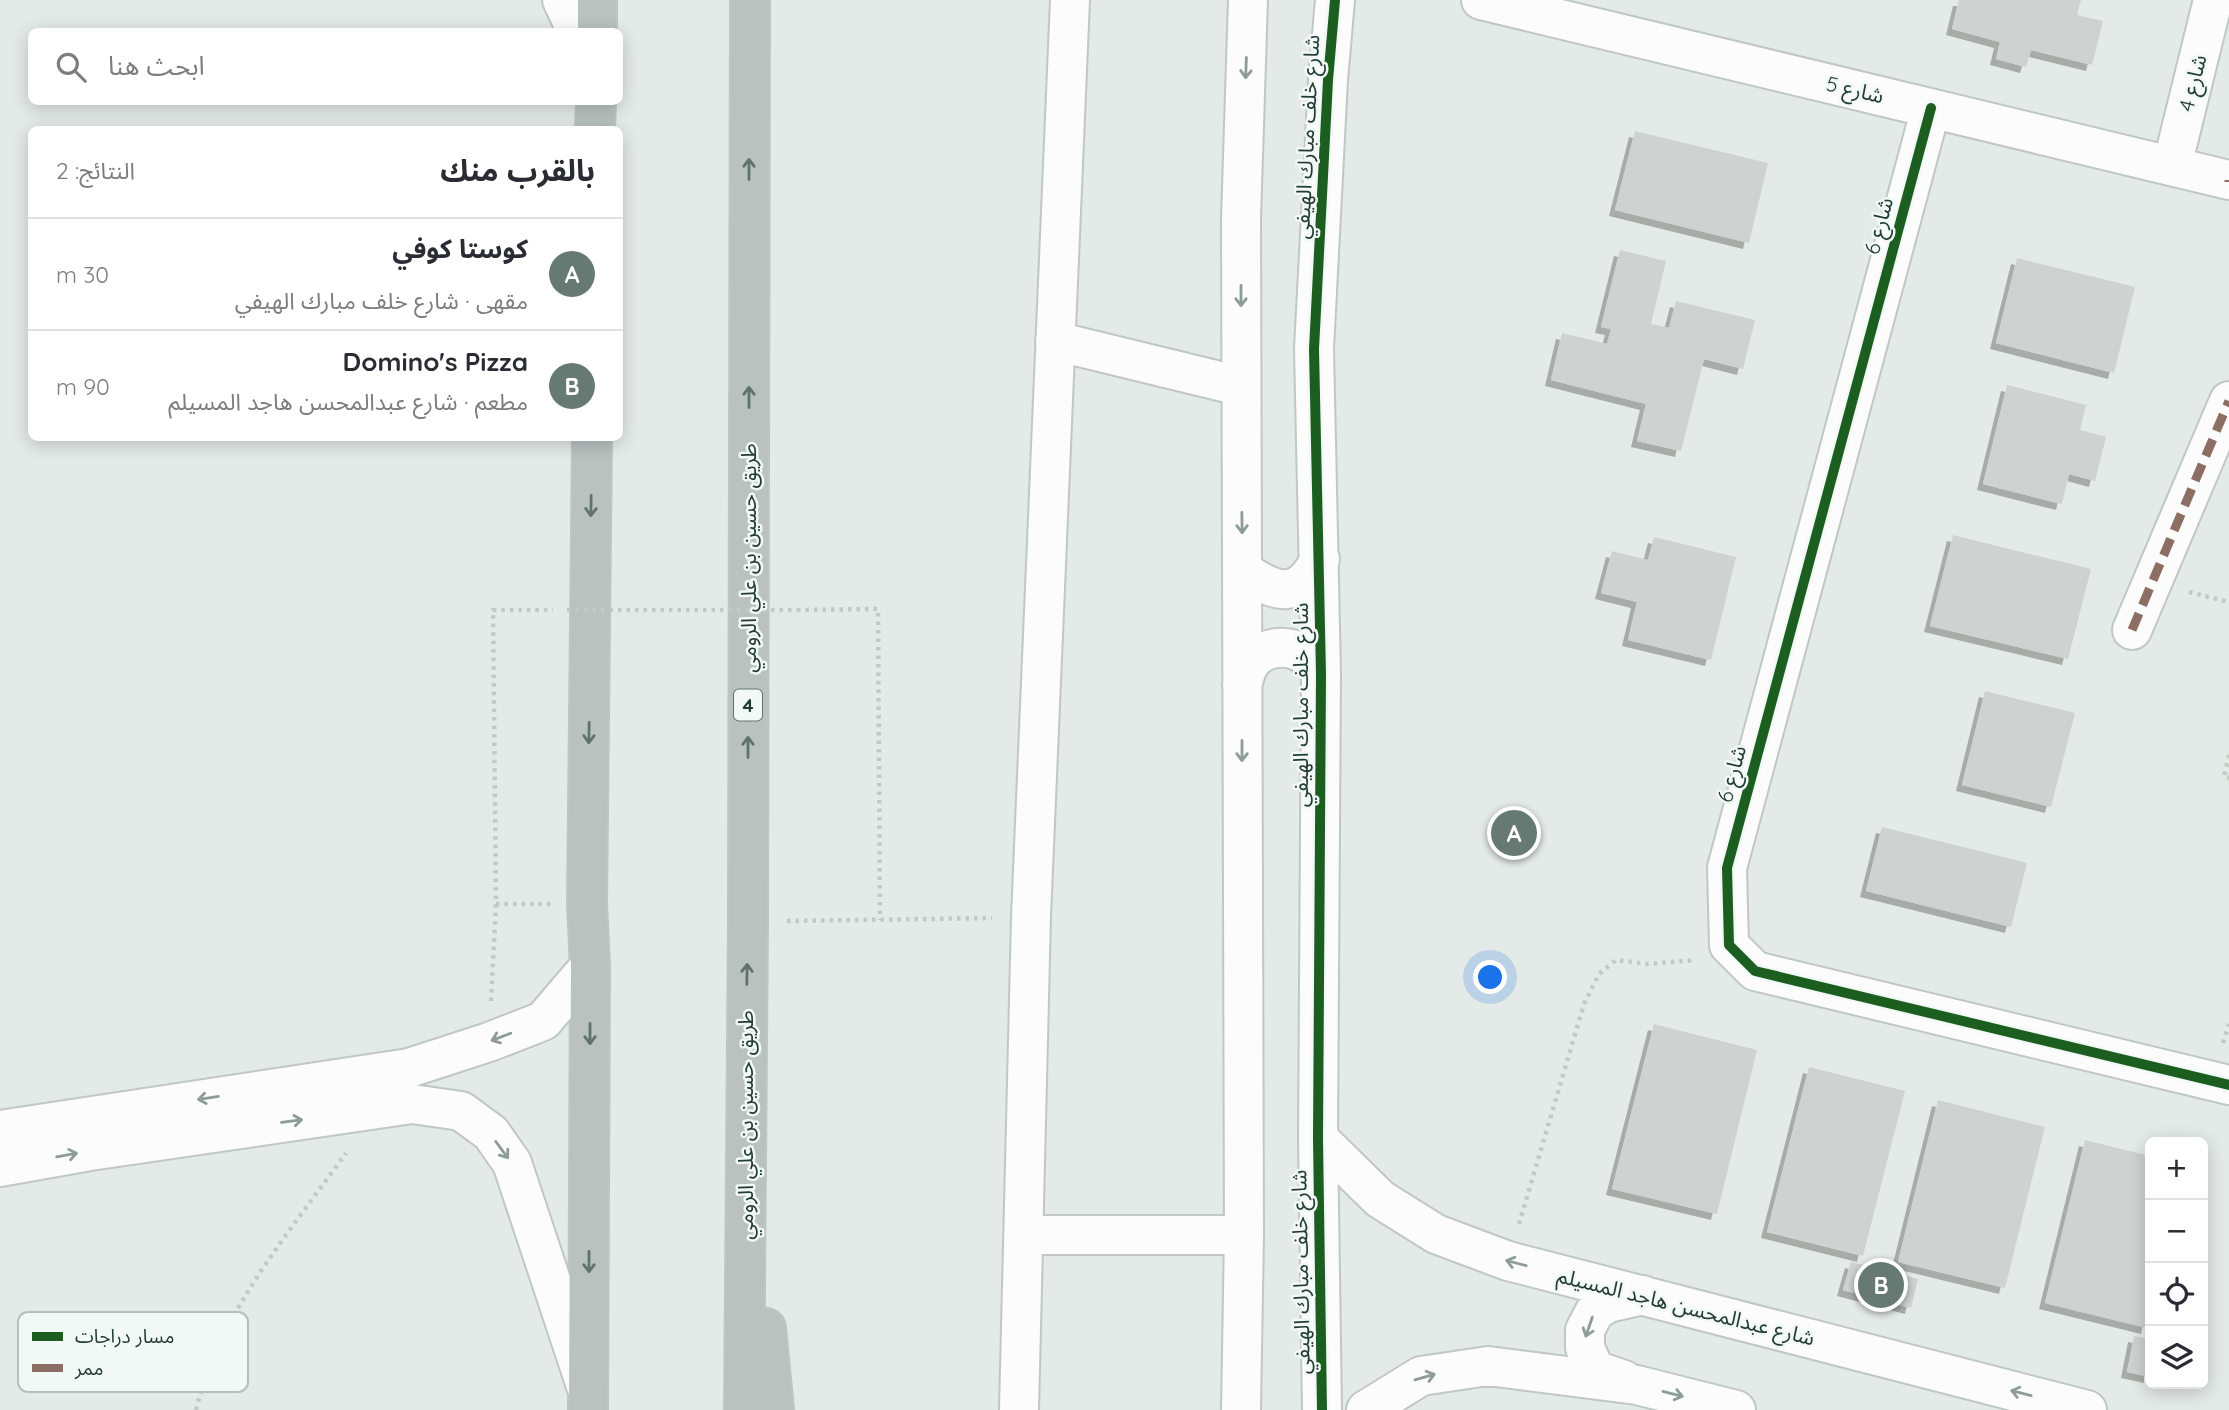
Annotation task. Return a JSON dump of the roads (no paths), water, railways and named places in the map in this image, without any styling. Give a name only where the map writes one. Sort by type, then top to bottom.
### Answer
[{"type":"highway","points":[[597,0],[597,28]]},
{"type":"highway","name":"طريق حسين بن علي الرومي","points":[[744,1410],[750,0]]},
{"type":"highway","points":[[595,126],[596,105]]},
{"type":"highway","points":[[589,1402],[590,966],[587,904],[592,441]]},
{"type":"highway","points":[[745,1121],[774,1410]]},
{"type":"street","points":[[562,0],[575,28]]},
{"type":"street","points":[[1019,1410],[1031,917],[1070,0]]},
{"type":"street","points":[[1241,1410],[1244,1235],[1240,386],[1241,219],[1248,0]]},
{"type":"street","name":"شارع خلف مبارك الهيفي","points":[[1322,1410],[1318,1138],[1321,674],[1314,349],[1328,80],[1335,0]]},
{"type":"street","name":"شارع 5","points":[[1481,0],[2229,180]]},
{"type":"street","name":"شارع 4","points":[[2172,166],[2213,0]]},
{"type":"street","name":"شارع 6","points":[[1931,108],[1727,868],[1729,945],[1755,971],[2229,1085]]},
{"type":"street","points":[[1055,341],[1240,386]]},
{"type":"street","points":[[2132,630],[2229,401]]},
{"type":"street","points":[[1242,570],[1260,583],[1277,590],[1296,587],[1311,576],[1320,559]]},
{"type":"street","points":[[1242,685],[1248,667],[1254,660],[1261,653],[1278,647],[1296,649],[1311,659],[1321,674]]},
{"type":"street","points":[[0,1130],[409,1068],[543,1021],[590,966]]},
{"type":"street","points":[[0,1167],[90,1151],[412,1104],[461,1111],[491,1133],[512,1163],[589,1402]]},
{"type":"street","name":"شارع عبدالمحسن هاجد المسيلم","points":[[1318,1138],[1380,1199],[1436,1234],[1508,1261],[2087,1410]]},
{"type":"street","points":[[1023,1236],[1244,1235]]},
{"type":"street","points":[[1643,1295],[1608,1303],[1595,1311],[1586,1330],[1586,1348],[1595,1370],[1637,1385],[1736,1410]]},
{"type":"street","points":[[1366,1410],[1420,1376],[1488,1366],[1637,1385]]},
{"type":"place","name":"كوستا كوفي","points":[[1514,833]]},
{"type":"place","name":"Domino's Pizza","points":[[1881,1285]]}]
